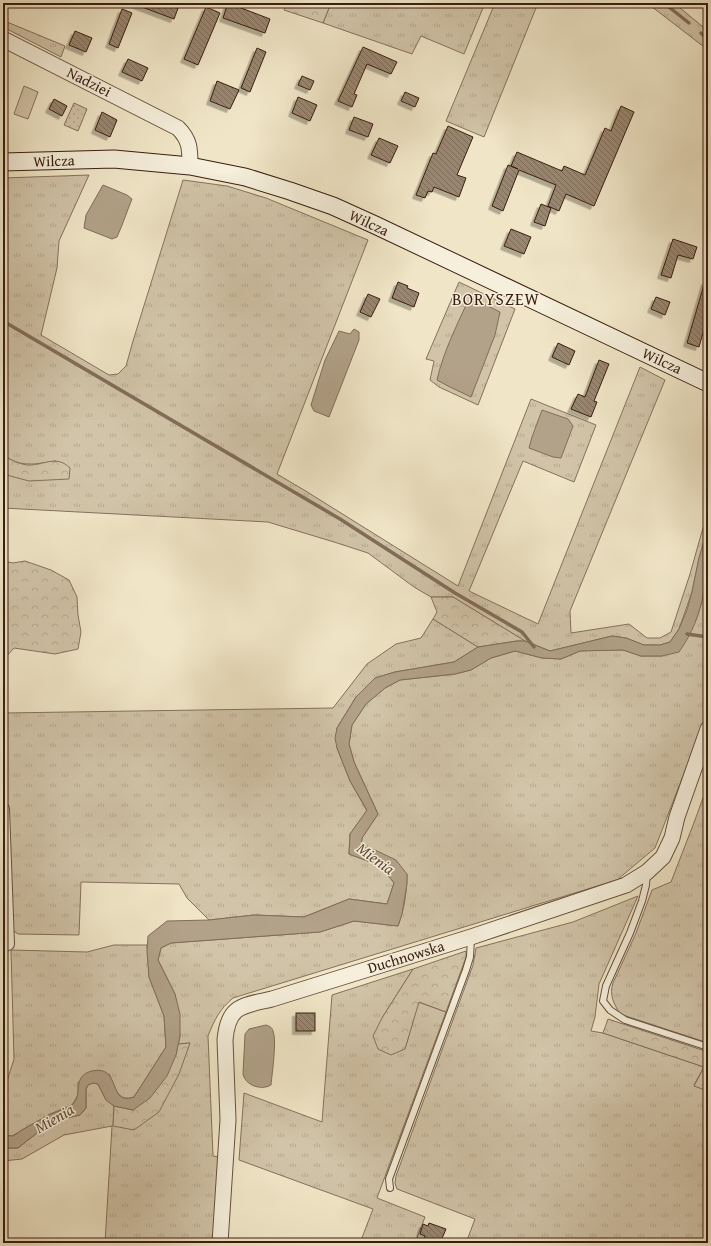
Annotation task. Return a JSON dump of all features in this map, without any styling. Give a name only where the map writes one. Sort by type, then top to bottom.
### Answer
[{"type":"main road","name":"Wilcza","points":[[3,162],[114,159],[190,166],[245,177],[290,191],[333,206],[381,228],[708,383]]},
{"type":"street","name":"Nadziei","points":[[3,39],[178,128],[187,140],[190,154],[190,166]]},
{"type":"street","name":"Duchnowska","points":[[220,1243],[228,1120],[225,1040],[226,1028],[229,1020],[238,1009],[471,937],[626,885],[647,872],[663,857],[672,838],[677,817],[708,729]]},
{"type":"street","points":[[3,809],[8,944]]},
{"type":"lane","points":[[647,872],[646,885],[642,901],[630,933],[606,986],[603,1001],[610,1010],[625,1020],[708,1047]]},
{"type":"lane","points":[[390,1188],[389,1179],[466,970],[470,957],[471,937]]},
{"type":"green space","points":[[287,3],[331,3],[323,23],[284,10]]},
{"type":"green space","points":[[331,3],[485,3],[464,54],[421,36],[412,54],[323,23]]},
{"type":"green space","points":[[495,3],[538,3],[484,137],[446,121]]},
{"type":"green space","points":[[647,3],[674,3],[708,31],[708,50]]},
{"type":"green space","points":[[7,22],[65,46],[61,57],[5,28]]},
{"type":"green space","points":[[24,86],[38,92],[28,119],[14,114]]},
{"type":"green space","points":[[74,103],[87,109],[78,131],[64,125]]},
{"type":"green space","points":[[89,175],[59,241],[57,268],[41,335],[109,375],[118,374],[126,366],[183,180],[227,186],[266,198],[368,240],[277,474],[458,586],[531,399],[596,425],[574,482],[523,461],[469,591],[538,624],[640,367],[665,380],[570,611],[571,633],[629,624],[647,638],[660,638],[671,632],[690,574],[708,510],[708,528],[699,558],[692,592],[679,629],[670,642],[660,645],[644,645],[626,638],[612,636],[550,651],[525,641],[453,597],[431,597],[414,587],[368,553],[268,522],[3,508],[3,474],[8,475],[56,461],[28,464],[16,462],[3,455],[3,178]]},
{"type":"green space","points":[[459,282],[515,309],[478,405],[439,387],[430,380],[434,361],[426,359]]},
{"type":"green space","points":[[3,455],[21,464],[27,465],[54,461],[60,462],[70,468],[69,479],[29,481],[3,474]]},
{"type":"green space","points":[[708,559],[708,712],[655,848],[617,880],[233,998],[221,1011],[208,1036],[213,1156],[219,1157],[213,1243],[105,1243],[112,1126],[64,1135],[22,1159],[3,1161],[3,1148],[18,1148],[51,1122],[80,1115],[86,1108],[86,1089],[88,1085],[93,1083],[98,1084],[106,1100],[114,1106],[113,1126],[190,1043],[178,1044],[180,1036],[175,994],[158,960],[161,948],[171,943],[320,932],[354,921],[398,926],[405,901],[407,874],[375,850],[361,848],[362,838],[378,814],[354,762],[349,744],[352,725],[366,704],[385,688],[400,680],[455,674],[471,670],[491,658],[515,651],[542,658],[561,659],[580,651],[600,650],[623,650],[641,656],[662,656],[696,620],[704,594]]},
{"type":"green space","points":[[3,561],[13,563],[25,561],[51,570],[69,580],[77,597],[81,632],[78,649],[55,654],[14,648],[3,660]]},
{"type":"green space","points":[[431,597],[453,597],[525,641],[478,647],[433,619],[437,612]]},
{"type":"green space","points":[[433,619],[478,647],[454,662],[395,672],[375,678],[356,697],[337,728],[337,748],[350,781],[367,811],[350,834],[349,854],[381,866],[394,883],[387,904],[349,899],[304,917],[254,915],[209,920],[187,898],[179,884],[81,882],[79,935],[18,934],[10,928],[4,713],[333,708],[367,664],[396,644],[421,638]]},
{"type":"green space","points":[[708,784],[708,1043],[620,1014],[614,1003],[612,987],[636,933],[652,890],[671,882]]},
{"type":"green space","points":[[638,896],[599,984],[595,1017],[591,1031],[603,1033],[704,1067],[694,1085],[708,1091],[708,1243],[466,1243],[475,1219],[397,1189],[395,1183],[396,1176],[473,965],[476,948],[573,922]]},
{"type":"green space","points":[[114,945],[147,945],[149,977],[164,1016],[166,1047],[134,1097],[124,1098],[120,1096],[109,1074],[78,1082],[78,1095],[72,1105],[50,1114],[12,1136],[3,1135],[3,1085],[6,1084],[14,1059],[11,950],[87,952]]},
{"type":"green space","points":[[466,951],[466,957],[446,1012],[419,1002],[405,1049],[391,1055],[378,1049],[373,1036],[382,1018],[413,969]]},
{"type":"green space","points":[[5,952],[6,1037],[3,1051],[3,953]]},
{"type":"green space","points":[[413,969],[382,1018],[405,1049],[418,1002],[446,1012],[377,1198],[425,1217],[415,1243],[360,1243],[373,1209],[239,1160],[244,1093],[322,1122],[332,995]]},
{"type":"green space","points":[[608,1019],[708,1052],[708,1091],[694,1086],[704,1067],[603,1033]]},
{"type":"green space","points":[[190,1043],[179,1074],[159,1112],[134,1130],[113,1126],[114,1106],[133,1110],[176,1055],[178,1044]]},
{"type":"water","points":[[103,185],[127,195],[132,199],[117,237],[112,239],[84,228],[86,215]]},
{"type":"water","points":[[474,299],[500,312],[495,335],[471,397],[437,380],[446,350],[467,303]]},
{"type":"water","points":[[354,329],[359,332],[359,340],[329,417],[314,411],[311,405],[325,360],[339,331],[350,334]]},
{"type":"water","points":[[542,410],[568,419],[573,426],[561,458],[553,457],[529,448]]},
{"type":"water","name":"Mienia","points":[[708,528],[704,593],[695,623],[679,652],[662,656],[641,656],[623,650],[580,651],[561,659],[542,658],[515,651],[491,658],[471,670],[455,674],[400,680],[385,688],[366,704],[352,725],[349,744],[354,762],[378,814],[362,838],[361,847],[375,850],[396,860],[407,874],[407,884],[402,914],[398,926],[354,921],[320,932],[171,943],[161,948],[158,960],[175,994],[180,1014],[180,1036],[176,1055],[167,1076],[150,1098],[133,1110],[114,1106],[106,1100],[98,1084],[93,1083],[88,1085],[86,1089],[86,1108],[80,1115],[51,1122],[18,1148],[3,1148],[3,1135],[14,1136],[45,1117],[72,1105],[77,1096],[80,1081],[86,1073],[101,1071],[107,1074],[120,1096],[126,1098],[134,1097],[166,1047],[164,1016],[149,977],[147,951],[148,936],[167,921],[209,920],[254,915],[304,917],[349,899],[387,904],[394,883],[381,866],[349,854],[350,834],[367,810],[350,781],[337,748],[335,738],[337,728],[356,697],[375,678],[395,672],[454,662],[478,647],[517,641],[525,641],[550,651],[612,636],[626,638],[644,645],[660,645],[670,642],[679,629],[687,610],[699,558]]},
{"type":"water","points":[[266,1025],[272,1029],[274,1036],[271,1085],[267,1087],[258,1087],[250,1084],[244,1078],[243,1074],[245,1034],[249,1029]]},
{"type":"building","points":[[134,3],[180,3],[174,19]]},
{"type":"building","points":[[228,3],[270,19],[265,33],[223,18]]},
{"type":"building","points":[[206,7],[220,13],[198,65],[184,59]]},
{"type":"building","points":[[122,9],[132,13],[118,48],[109,44]]},
{"type":"building","points":[[75,31],[92,38],[86,52],[69,45]]},
{"type":"building","points":[[363,47],[397,62],[391,74],[367,64],[354,94],[357,95],[352,107],[338,101]]},
{"type":"building","points":[[257,48],[266,52],[250,92],[241,88]]},
{"type":"building","points":[[128,59],[148,68],[142,81],[122,72]]},
{"type":"building","points":[[302,76],[314,81],[310,90],[298,85]]},
{"type":"building","points":[[217,81],[239,90],[230,109],[210,101]]},
{"type":"building","points":[[405,92],[419,98],[415,107],[401,101]]},
{"type":"building","points":[[298,97],[317,105],[310,121],[292,113]]},
{"type":"building","points":[[54,99],[67,106],[62,116],[49,109]]},
{"type":"building","points":[[621,106],[634,112],[594,206],[566,194],[559,211],[548,206],[556,185],[519,170],[503,211],[492,206],[508,165],[518,169],[511,166],[517,152],[562,171],[564,166],[585,175],[605,128],[611,131]]},
{"type":"building","points":[[102,112],[117,120],[110,137],[95,130]]},
{"type":"building","points":[[354,117],[373,124],[368,137],[349,130]]},
{"type":"building","points":[[448,126],[473,137],[457,175],[466,178],[459,197],[434,187],[432,192],[428,191],[425,198],[416,195],[433,153],[436,154]]},
{"type":"building","points":[[379,138],[398,146],[390,163],[371,155]]},
{"type":"building","points":[[541,204],[551,208],[545,226],[534,222]]},
{"type":"building","points":[[511,229],[531,237],[524,254],[504,246]]},
{"type":"building","points":[[673,239],[697,247],[693,259],[678,255],[671,278],[661,275]]},
{"type":"building","points":[[705,281],[708,281],[708,315],[699,347],[687,343]]},
{"type":"building","points":[[398,282],[419,293],[414,307],[392,298]]},
{"type":"building","points":[[368,294],[380,299],[371,317],[360,312]]},
{"type":"building","points":[[656,297],[670,302],[665,315],[651,309]]},
{"type":"building","points":[[558,343],[575,351],[569,365],[552,357]]},
{"type":"building","points":[[599,360],[609,364],[594,401],[597,402],[591,417],[571,409],[578,394],[585,397]]},
{"type":"building","points":[[296,1013],[315,1013],[315,1031],[296,1031]]},
{"type":"building","points":[[429,1223],[446,1229],[440,1243],[433,1243],[423,1240],[425,1236],[420,1234],[423,1224],[428,1226]]},
{"type":"waterway","points":[[664,3],[689,23]]},
{"type":"waterway","points":[[701,33],[708,40]]},
{"type":"waterway","points":[[3,321],[340,519],[455,593],[522,632],[534,647]]},
{"type":"waterway","points":[[687,634],[708,637]]},
{"type":"district","name":"BORYSZEW","points":[[496,299]]}]
